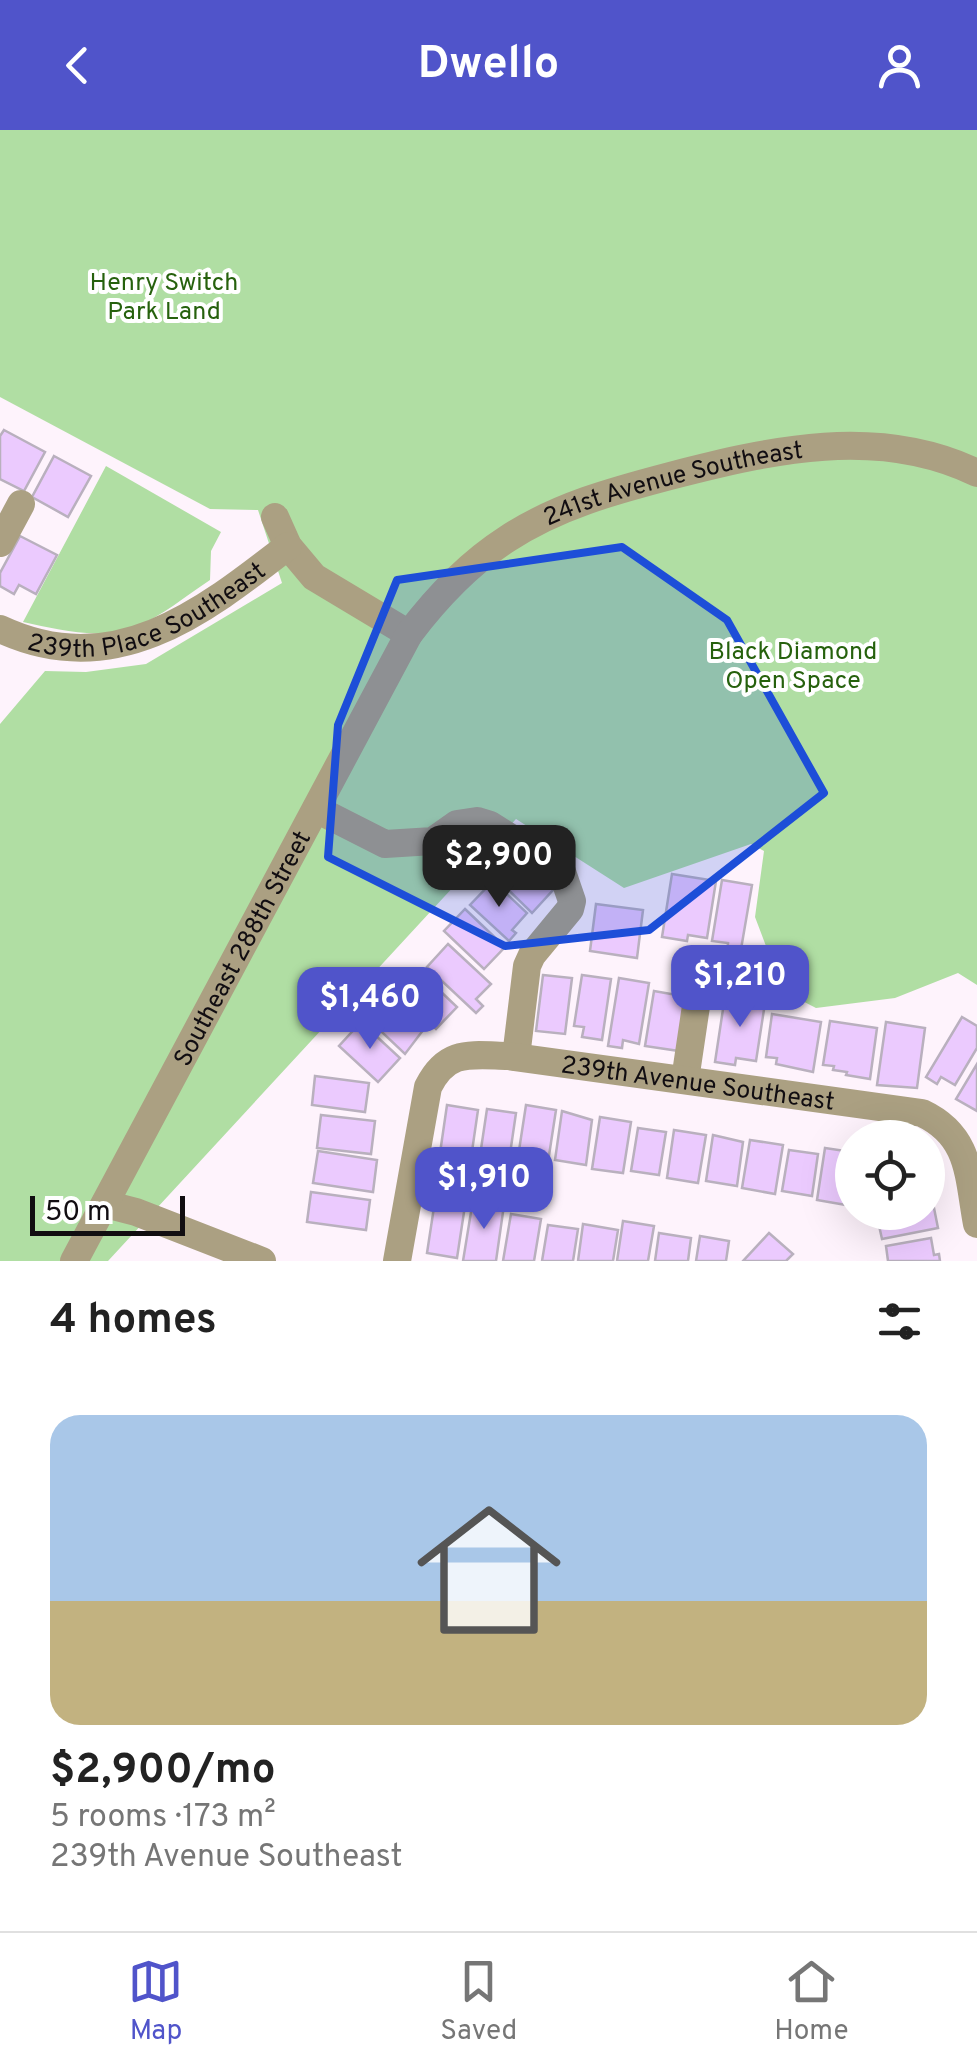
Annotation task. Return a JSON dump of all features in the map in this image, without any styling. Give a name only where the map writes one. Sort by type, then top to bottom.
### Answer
[{"type":"street","name":"241st Avenue Southeast","points":[[409,634],[449,585],[506,540],[544,517],[614,491],[761,453],[808,446],[870,446],[910,452],[977,473]]},
{"type":"street","points":[[0,544],[21,504]]},
{"type":"street","points":[[275,517],[298,561],[323,584],[409,634]]},
{"type":"street","name":"239th Place Southeast","points":[[0,629],[69,649],[129,643],[152,636],[180,620],[288,546]]},
{"type":"street","name":"Southeast 288th Street","points":[[74,1261],[409,634]]},
{"type":"street","points":[[316,809],[385,844],[434,842],[457,824],[477,821],[511,836],[561,870],[572,901],[570,910],[532,954],[527,966],[516,1057]]},
{"type":"street","points":[[685,1080],[703,959]]},
{"type":"street","name":"239th Avenue Southeast","points":[[397,1261],[422,1110],[436,1072],[447,1060],[467,1055],[516,1057],[922,1113],[942,1122],[963,1149],[977,1224]]},
{"type":"street","points":[[105,1204],[136,1212],[262,1261]]},
{"type":"highlighted area","points":[[622,547],[727,620],[824,793],[649,930],[505,946],[328,857],[338,725],[397,580]]},
{"type":"green space","points":[[0,130],[977,130],[977,985],[958,973],[895,998],[816,1008],[783,991],[755,917],[764,851],[751,844],[624,888],[516,819],[108,1261],[0,1261],[0,724],[45,671],[86,672],[146,664],[282,583],[258,510],[210,509],[0,397]]},
{"type":"green space","points":[[106,466],[221,532],[211,551],[210,580],[154,618],[121,631],[79,632],[23,622]]},
{"type":"building","points":[[4,430],[45,452],[24,491],[0,479],[0,436]]},
{"type":"building","points":[[54,456],[91,476],[68,517],[32,497]]},
{"type":"building","points":[[20,536],[57,555],[36,594],[19,585],[14,594],[0,586],[0,573]]},
{"type":"building","points":[[513,851],[553,890],[532,913],[491,873]]},
{"type":"building","points":[[672,874],[716,881],[707,938],[688,935],[687,941],[662,937]]},
{"type":"building","points":[[722,880],[752,885],[740,955],[727,953],[728,943],[712,941]]},
{"type":"building","points":[[493,881],[527,913],[512,930],[516,933],[509,941],[470,905]]},
{"type":"building","points":[[596,904],[643,910],[637,958],[590,951]]},
{"type":"building","points":[[465,909],[505,947],[484,969],[444,931]]},
{"type":"building","points":[[448,944],[491,984],[476,999],[483,1006],[476,1013],[427,967]]},
{"type":"building","points":[[417,969],[457,1007],[436,1029],[396,991]]},
{"type":"building","points":[[543,975],[572,978],[565,1034],[536,1031]]},
{"type":"building","points":[[582,975],[611,979],[602,1040],[582,1037],[584,1027],[574,1026]]},
{"type":"building","points":[[619,978],[649,983],[639,1044],[623,1040],[622,1048],[608,1046]]},
{"type":"building","points":[[654,991],[688,997],[679,1051],[645,1046]]},
{"type":"building","points":[[389,996],[424,1029],[405,1054],[368,1019]]},
{"type":"building","points":[[725,996],[765,1003],[756,1061],[736,1058],[735,1065],[715,1062]]},
{"type":"building","points":[[772,1014],[821,1022],[813,1072],[776,1064],[777,1058],[766,1057]]},
{"type":"building","points":[[962,1017],[977,1026],[977,1048],[955,1085],[941,1077],[937,1084],[926,1077]]},
{"type":"building","points":[[830,1021],[877,1028],[870,1079],[846,1075],[847,1072],[833,1070],[834,1066],[823,1065]]},
{"type":"building","points":[[361,1022],[400,1058],[378,1082],[339,1046]]},
{"type":"building","points":[[886,1022],[925,1028],[917,1088],[877,1085]]},
{"type":"building","points":[[977,1064],[977,1111],[956,1099]]},
{"type":"building","points":[[315,1076],[369,1083],[365,1112],[312,1105]]},
{"type":"building","points":[[447,1105],[478,1110],[470,1165],[439,1160]]},
{"type":"building","points":[[526,1105],[556,1110],[548,1162],[518,1157]]},
{"type":"building","points":[[487,1109],[516,1113],[510,1154],[481,1149]]},
{"type":"building","points":[[562,1111],[592,1120],[586,1165],[555,1160]]},
{"type":"building","points":[[321,1115],[375,1121],[371,1154],[317,1148]]},
{"type":"building","points":[[600,1117],[631,1122],[623,1173],[592,1169]]},
{"type":"building","points":[[638,1128],[666,1132],[659,1175],[631,1171]]},
{"type":"building","points":[[674,1130],[706,1135],[698,1183],[667,1178]]},
{"type":"building","points":[[713,1135],[743,1142],[737,1186],[706,1181]]},
{"type":"building","points":[[750,1140],[783,1145],[775,1194],[742,1188]]},
{"type":"building","points":[[825,1148],[835,1149],[835,1203],[817,1200]]},
{"type":"building","points":[[789,1150],[818,1154],[812,1196],[782,1191]]},
{"type":"building","points":[[318,1151],[377,1160],[373,1192],[313,1183]]},
{"type":"building","points":[[311,1192],[370,1200],[366,1230],[307,1222]]},
{"type":"building","points":[[436,1194],[466,1199],[457,1258],[427,1253]]},
{"type":"building","points":[[473,1200],[504,1205],[496,1261],[463,1261]]},
{"type":"building","points":[[511,1214],[541,1219],[534,1261],[503,1261]]},
{"type":"building","points":[[623,1221],[654,1226],[648,1261],[617,1261]]},
{"type":"building","points":[[583,1224],[618,1230],[613,1261],[578,1261]]},
{"type":"building","points":[[548,1225],[578,1229],[573,1261],[542,1261]]},
{"type":"building","points":[[880,1230],[928,1230],[882,1239]]},
{"type":"building","points":[[659,1233],[691,1238],[688,1261],[655,1261]]},
{"type":"building","points":[[769,1233],[793,1254],[786,1261],[743,1261]]},
{"type":"building","points":[[700,1236],[729,1241],[726,1261],[696,1261]]},
{"type":"building","points":[[931,1238],[934,1255],[939,1254],[940,1261],[888,1261],[886,1246]]},
{"type":"park label","name":"Henry Switch Park Land","points":[[164,296]]},
{"type":"park label","name":"Black Diamond Open Space","points":[[793,664]]}]
